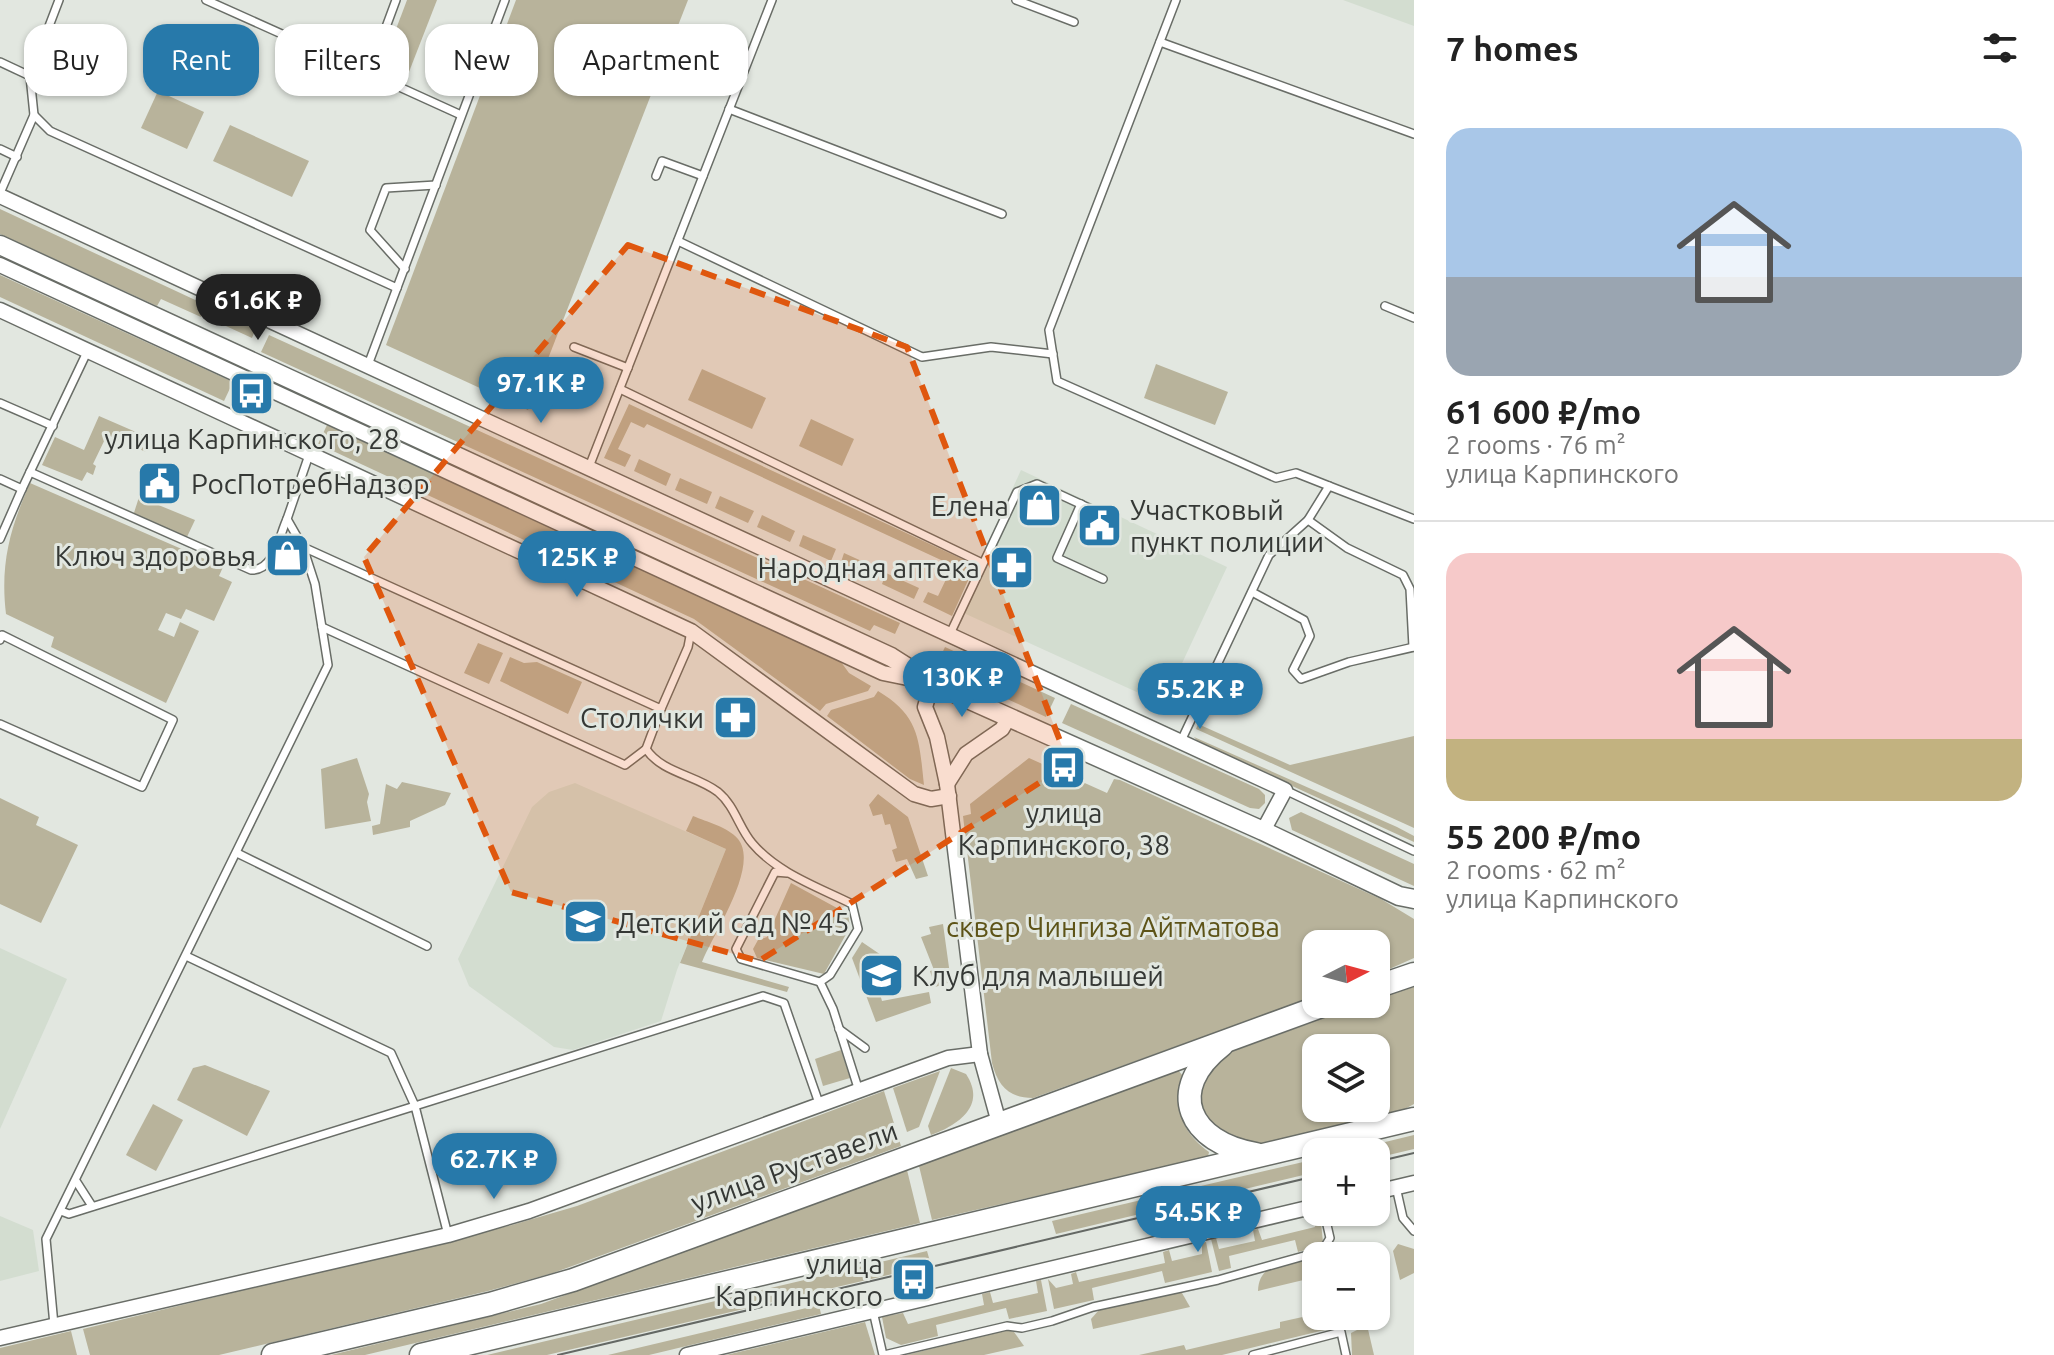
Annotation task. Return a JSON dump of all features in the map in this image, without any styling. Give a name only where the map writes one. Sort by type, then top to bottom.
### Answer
[{"type":"main road","points":[[1390,982],[1413,973]]},
{"type":"main road","name":"улица Руставели","points":[[273,1355],[490,1304],[573,1280],[1302,1013]]},
{"type":"main road","points":[[1233,1036],[1206,1058],[1195,1075],[1190,1107],[1195,1123],[1205,1136],[1234,1151],[1261,1155]]},
{"type":"main road","points":[[421,1355],[1414,1119]]},
{"type":"street","points":[[0,195],[1285,790],[1263,831]]},
{"type":"street","points":[[0,245],[882,653],[932,683],[1406,898],[1414,911]]},
{"type":"street","points":[[0,265],[883,673],[932,683]]},
{"type":"street","points":[[0,310],[691,631],[914,794],[931,799],[948,790],[966,754],[1002,729],[1009,717]]},
{"type":"street","points":[[932,683],[925,707],[937,737],[948,790],[980,1054],[999,1123]]},
{"type":"street","points":[[0,1338],[448,1235],[529,1211],[948,1058],[980,1054]]},
{"type":"street","points":[[1390,1188],[1414,1183]]},
{"type":"street","points":[[687,1355],[1302,1209]]},
{"type":"lane","points":[[50,24],[59,0]]},
{"type":"lane","points":[[206,0],[275,31]]},
{"type":"lane","points":[[389,24],[396,0]]},
{"type":"lane","points":[[367,365],[505,0]]},
{"type":"lane","points":[[589,469],[772,0]]},
{"type":"lane","points":[[1016,0],[1074,22]]},
{"type":"lane","points":[[1176,0],[1049,330],[1057,381],[1276,478],[1296,473],[1414,519]]},
{"type":"lane","points":[[1160,42],[1414,134]]},
{"type":"lane","points":[[0,62],[24,73]]},
{"type":"lane","points":[[409,91],[461,115]]},
{"type":"lane","points":[[0,195],[34,115],[32,96]]},
{"type":"lane","points":[[729,109],[1002,214]]},
{"type":"lane","points":[[34,115],[50,131],[397,288]]},
{"type":"lane","points":[[0,149],[17,157]]},
{"type":"lane","points":[[656,176],[662,161],[703,176]]},
{"type":"lane","points":[[405,269],[370,230],[386,188],[436,185]]},
{"type":"lane","points":[[678,241],[922,357],[991,347],[1053,354]]},
{"type":"lane","points":[[1385,306],[1414,318]]},
{"type":"lane","points":[[574,347],[628,368]]},
{"type":"lane","points":[[0,539],[88,350]]},
{"type":"lane","points":[[620,389],[982,563]]},
{"type":"lane","points":[[0,403],[53,426]]},
{"type":"lane","points":[[30,472],[251,570],[268,563],[309,455]]},
{"type":"lane","points":[[0,479],[22,489]]},
{"type":"lane","points":[[949,636],[1017,492],[1037,484],[1102,514]]},
{"type":"lane","points":[[1181,743],[1269,555],[1308,520],[1329,486]]},
{"type":"lane","points":[[1081,504],[1057,558],[1103,579]]},
{"type":"lane","points":[[54,1325],[44,1247],[328,665],[315,584],[303,547],[287,519]]},
{"type":"lane","points":[[1252,592],[1304,620],[1310,636],[1293,670],[1301,679],[1349,662],[1414,647],[1410,589],[1403,575],[1347,548],[1308,520]]},
{"type":"lane","points":[[303,547],[661,709]]},
{"type":"lane","points":[[322,627],[625,765],[646,749],[688,647],[691,631]]},
{"type":"lane","points":[[0,724],[142,787],[173,720],[1,635]]},
{"type":"lane","points":[[646,749],[653,760],[717,791],[729,803],[751,843],[789,873],[852,904],[858,929],[830,975],[820,982]]},
{"type":"lane","points":[[1285,790],[1414,851]]},
{"type":"lane","points":[[237,853],[427,946]]},
{"type":"lane","points":[[789,873],[775,872],[736,949],[741,959],[820,982]]},
{"type":"lane","points":[[186,956],[391,1053],[415,1106],[448,1235]]},
{"type":"lane","points":[[820,982],[859,1091]]},
{"type":"lane","points":[[61,1211],[69,1214],[763,996],[784,1003],[820,1106]]},
{"type":"lane","points":[[839,1029],[865,1048]]},
{"type":"lane","points":[[76,1181],[92,1206]]},
{"type":"lane","points":[[1396,1187],[1403,1218],[1410,1230],[1414,1231]]},
{"type":"lane","points":[[873,1311],[884,1355],[1007,1326],[1022,1328],[1052,1321],[1093,1307],[1218,1280],[1322,1251],[1330,1238],[1327,1226]]},
{"type":"lane","points":[[1253,1355],[1341,1332],[1346,1355]]},
{"type":"highlighted area","points":[[628,245],[907,347],[1069,764],[759,961],[511,892],[364,557]]},
{"type":"shaded area","points":[[1343,0],[1414,0],[1414,26]]},
{"type":"shaded area","points":[[1021,470],[1227,567],[1163,704],[957,610]]},
{"type":"shaded area","name":"Детский сад № 45","points":[[575,783],[726,849],[677,970],[661,1021],[573,1050],[554,1047],[469,986],[458,959],[532,807],[549,792]]},
{"type":"shaded area","points":[[0,948],[67,979],[0,1129]]},
{"type":"shaded area","points":[[0,1216],[33,1230],[39,1271],[0,1281]]},
{"type":"green space","points":[[407,0],[437,0],[425,24],[409,72],[409,24],[398,24]]},
{"type":"green space","points":[[516,0],[688,0],[679,24],[554,24],[554,96],[651,96],[528,410],[386,345],[480,96],[538,96],[538,24],[507,24]]},
{"type":"green space","points":[[156,96],[169,96],[204,112],[187,149],[141,128]]},
{"type":"green space","points":[[230,125],[309,161],[292,197],[213,161]]},
{"type":"green space","points":[[0,209],[206,305],[201,317],[161,299],[157,306],[0,234]]},
{"type":"green space","points":[[0,275],[233,382],[224,401],[0,297]]},
{"type":"green space","points":[[220,311],[256,328],[252,338],[215,321]]},
{"type":"green space","points":[[269,335],[900,623],[895,634],[874,625],[870,631],[261,352]]},
{"type":"green space","points":[[1156,364],[1228,392],[1215,425],[1144,398]]},
{"type":"green space","points":[[702,369],[766,398],[752,429],[688,400]]},
{"type":"green space","points":[[629,404],[975,565],[952,616],[923,602],[928,592],[938,596],[951,569],[940,564],[941,560],[647,424],[644,428],[631,422],[618,449],[631,455],[625,467],[604,458]]},
{"type":"green space","points":[[99,416],[152,439],[146,452],[107,435],[93,464],[96,466],[93,475],[87,472],[82,481],[42,465],[55,437],[84,450]]},
{"type":"green space","points":[[811,419],[854,439],[842,466],[799,446]]},
{"type":"green space","points":[[327,425],[841,662],[849,673],[871,686],[868,691],[826,704],[820,711],[694,619],[318,444]]},
{"type":"green space","points":[[639,459],[671,474],[666,486],[634,471]]},
{"type":"green space","points":[[680,478],[712,492],[707,504],[675,490]]},
{"type":"green space","points":[[30,483],[223,567],[219,576],[232,582],[214,621],[186,609],[181,619],[166,613],[158,630],[174,637],[180,622],[199,631],[166,703],[51,647],[54,637],[6,614],[4,579],[8,547]]},
{"type":"green space","points":[[720,496],[754,511],[748,523],[715,508]]},
{"type":"green space","points":[[139,497],[195,520],[186,539],[133,516]]},
{"type":"green space","points":[[762,515],[795,531],[790,542],[757,527]]},
{"type":"green space","points":[[803,535],[836,549],[831,561],[799,546]]},
{"type":"green space","points":[[844,553],[877,568],[872,579],[840,565]]},
{"type":"green space","points":[[886,573],[919,588],[914,599],[882,584]]},
{"type":"green space","points":[[478,643],[503,653],[489,684],[464,673]]},
{"type":"green space","points":[[945,647],[1055,698],[1046,717],[936,666]]},
{"type":"green space","points":[[510,657],[524,663],[537,662],[582,682],[568,714],[500,681]]},
{"type":"green space","points":[[878,691],[902,710],[915,730],[924,785],[910,779],[827,716],[831,710],[874,697]]},
{"type":"green space","points":[[1071,704],[1259,789],[1265,795],[1265,803],[1259,809],[1250,808],[1062,723]]},
{"type":"green space","points":[[1198,724],[1290,765],[1414,736],[1414,828],[1196,729]]},
{"type":"green space","points":[[1194,737],[1397,827],[1414,836],[1414,842],[1199,743]]},
{"type":"green space","points":[[357,758],[369,794],[367,802],[371,821],[325,829],[321,769]]},
{"type":"green space","name":"сквер Чингиза Айтматова","points":[[1029,758],[1107,793],[1114,779],[1120,780],[1381,899],[1414,919],[1414,958],[1390,969],[1390,930],[1302,930],[1302,1001],[1033,1098],[1017,1096],[1001,1084],[992,1063],[963,816],[971,814],[970,804]]},
{"type":"green space","points":[[402,782],[451,793],[445,805],[410,821],[410,827],[373,835],[372,826],[380,824],[386,784],[397,789]]},
{"type":"green space","points":[[878,794],[908,817],[928,876],[916,879],[907,859],[896,862],[892,850],[897,848],[890,824],[885,825],[882,814],[873,816],[869,805]]},
{"type":"green space","points":[[0,798],[39,817],[36,825],[78,845],[41,923],[0,904]]},
{"type":"green space","points":[[1301,812],[1414,864],[1414,886],[1292,830],[1289,818]]},
{"type":"green space","points":[[693,816],[729,831],[738,839],[743,851],[739,882],[702,962],[789,987],[787,992],[680,963],[726,849],[686,831]]},
{"type":"green space","points":[[791,883],[848,914],[850,927],[824,974],[757,958],[753,949],[758,940],[767,937]]},
{"type":"green space","points":[[943,924],[951,982],[935,987],[930,971],[934,970],[921,937],[931,934],[929,927]]},
{"type":"green space","points":[[862,942],[884,957],[885,961],[873,970],[882,1001],[929,992],[931,1003],[876,1022],[852,958]]},
{"type":"green space","points":[[1414,987],[1414,1104],[1403,1110],[1390,1113],[1390,1034],[1302,1034],[1302,1122],[1352,1122],[1251,1146],[1201,1120],[1198,1091],[1220,1056],[1324,1018],[1390,1018],[1390,995]]},
{"type":"green space","points":[[841,1050],[850,1078],[823,1086],[815,1059]]},
{"type":"green space","points":[[205,1065],[270,1091],[247,1136],[177,1100],[193,1068]]},
{"type":"green space","points":[[951,1068],[966,1074],[972,1085],[971,1105],[951,1126],[931,1135],[928,1126]]},
{"type":"green space","points":[[1178,1070],[1183,1076],[1179,1099],[1182,1119],[1192,1136],[1209,1152],[1208,1157],[932,1220],[919,1166]]},
{"type":"green space","points":[[940,1071],[919,1127],[907,1132],[893,1088]]},
{"type":"green space","points":[[884,1091],[901,1146],[553,1273],[219,1355],[90,1355],[83,1329],[512,1225],[577,1206]]},
{"type":"green space","points":[[153,1104],[183,1120],[156,1171],[126,1155]]},
{"type":"green space","points":[[1414,1135],[1414,1149],[1390,1155],[1390,1141]]},
{"type":"green space","points":[[1302,1162],[1302,1175],[1056,1234],[1052,1221]]},
{"type":"green space","points":[[907,1170],[920,1223],[365,1355],[331,1355],[541,1304]]},
{"type":"green space","points":[[1321,1226],[1323,1242],[1302,1242],[1302,1251],[1298,1252],[1295,1240],[1229,1256],[1231,1268],[1219,1271],[1211,1239],[1216,1238],[1219,1249],[1255,1241],[1253,1230],[1258,1229],[1262,1240]]},
{"type":"green space","points":[[1206,1242],[1212,1272],[1165,1283],[1162,1271],[1092,1288],[1094,1300],[1054,1309],[1048,1279],[1056,1288],[1073,1284],[1071,1274],[1076,1272],[1079,1282],[1165,1263],[1163,1252],[1169,1250],[1172,1261],[1202,1254],[1202,1243]]},
{"type":"green space","points":[[1398,1244],[1414,1249],[1414,1273],[1400,1280],[1393,1251]]},
{"type":"green space","points":[[927,1251],[931,1265],[547,1355],[487,1355]]},
{"type":"green space","points":[[1302,1259],[1302,1280],[1258,1291],[1264,1273],[1286,1262]]},
{"type":"green space","points":[[1041,1280],[1047,1311],[1009,1319],[1006,1308],[936,1325],[938,1336],[901,1345],[886,1338],[882,1317],[903,1313],[908,1324],[984,1305],[982,1294],[990,1292],[993,1303],[1038,1293],[1036,1281]]},
{"type":"green space","points":[[1172,1292],[1182,1293],[1190,1307],[1093,1329],[1091,1319],[1099,1310]]},
{"type":"green space","points":[[819,1305],[821,1314],[649,1355],[608,1355]]},
{"type":"green space","points":[[1302,1317],[1302,1330],[1325,1330],[1222,1355],[1139,1355],[1184,1345],[1186,1350],[1280,1328],[1280,1322]]},
{"type":"green space","points":[[865,1322],[875,1355],[726,1355]]},
{"type":"green space","points":[[1008,1330],[1014,1332],[1024,1346],[984,1355],[906,1355]]},
{"type":"green space","points":[[1368,1330],[1374,1355],[1352,1355],[1351,1333]]},
{"type":"green space","points":[[71,1331],[77,1355],[0,1355],[0,1348]]},
{"type":"tram line","points":[[1390,1159],[1414,1153]]},
{"type":"tram line","points":[[558,1355],[1302,1179]]},
{"type":"place","name":"улица Карпинского, 28","points":[[252,393]]},
{"type":"place","name":"РосПотребНадзор","points":[[160,483]]},
{"type":"place","name":"Елена","points":[[1040,505]]},
{"type":"place","name":"Участковый пункт полиции","points":[[1099,525]]},
{"type":"place","name":"Ключ здоровья","points":[[287,555]]},
{"type":"place","name":"Народная аптека","points":[[1011,567]]},
{"type":"place","name":"Столички","points":[[735,717]]},
{"type":"place","name":"улица Карпинского, 38","points":[[1064,767]]},
{"type":"place","name":"Детский сад № 45","points":[[585,922]]},
{"type":"place","name":"Клуб для малышей","points":[[881,975]]},
{"type":"place","name":"улица Карпинского","points":[[914,1279]]}]
